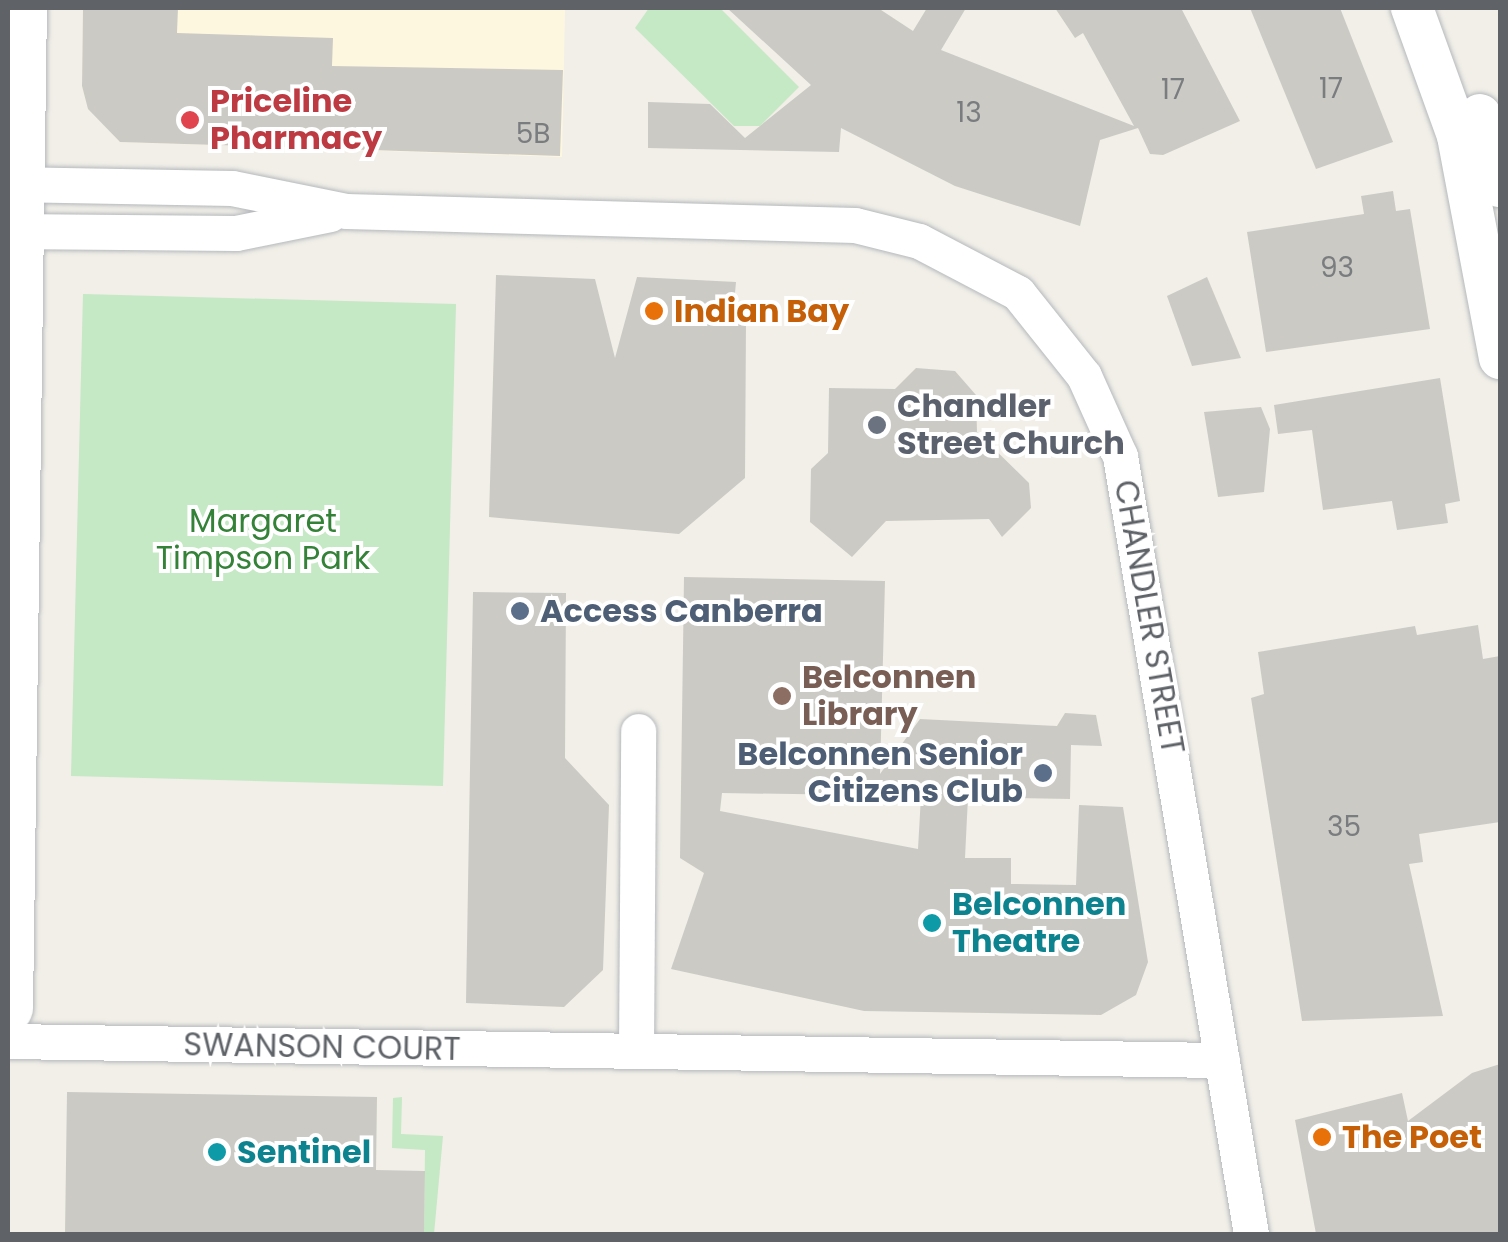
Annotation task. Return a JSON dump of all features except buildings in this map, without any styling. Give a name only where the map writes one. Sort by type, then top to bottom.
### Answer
[{"type":"main road","points":[[8,1008],[14,208],[22,8]]},
{"type":"street","points":[[1412,8],[1500,186]]},
{"type":"street","points":[[1438,8],[1471,131],[1500,358]]},
{"type":"street","name":"CHANDLER STREET","points":[[14,208],[232,188],[346,211],[798,220],[919,241],[1018,294],[1053,330],[1104,413],[1140,548],[1250,1234]]},
{"type":"street","name":"CHANDLER STREET","points":[[14,208],[236,233],[346,211]]},
{"type":"street","points":[[636,1051],[638,731]]},
{"type":"street","name":"SWANSON COURT","points":[[8,1041],[1222,1060]]},
{"type":"shaded area","points":[[83,8],[565,8],[562,157],[120,142],[89,109],[82,86]]},
{"type":"green space","points":[[649,8],[720,8],[799,87],[760,126],[734,126],[635,28]]},
{"type":"green space","name":"Margaret Timpson Park","points":[[83,294],[456,304],[443,786],[71,776]]},
{"type":"green space","points":[[402,1097],[401,1134],[443,1136],[434,1234],[424,1234],[425,1150],[392,1148],[393,1098]]},
{"type":"place","name":"Priceline Pharmacy","points":[[190,120]]},
{"type":"place","name":"Indian Bay","points":[[654,311]]},
{"type":"place","name":"Chandler Street Church","points":[[877,425]]},
{"type":"place","name":"Access Canberra","points":[[520,611]]},
{"type":"place","name":"Belconnen Library","points":[[782,696]]},
{"type":"place","name":"Belconnen Senior Citizens Club","points":[[1043,773]]},
{"type":"place","name":"Belconnen Theatre","points":[[932,923]]},
{"type":"place","name":"The Poet","points":[[1322,1137]]},
{"type":"place","name":"Sentinel","points":[[217,1152]]}]
